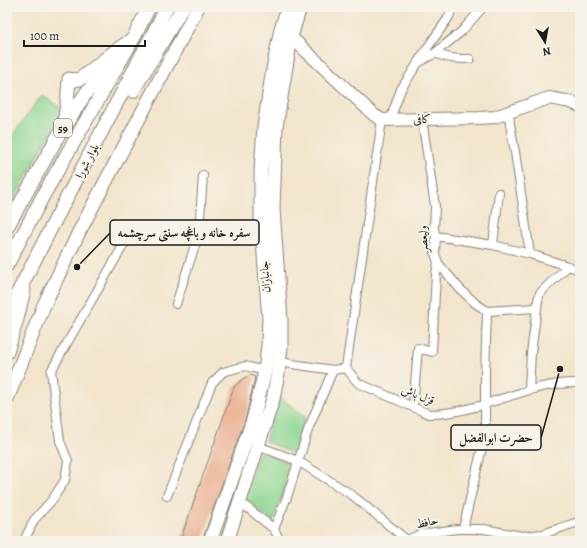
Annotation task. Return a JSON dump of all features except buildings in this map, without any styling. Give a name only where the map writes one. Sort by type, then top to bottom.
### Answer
[{"type":"main road","name":"بلوار شورا","points":[[7,265],[44,194],[133,39],[149,7]]},
{"type":"main road","name":"بلوار شورا","points":[[7,314],[167,7]]},
{"type":"main road","points":[[81,172],[125,104],[183,7]]},
{"type":"main road","points":[[7,399],[44,305],[79,232],[198,7]]},
{"type":"main road","name":"جانبازان","points":[[227,541],[273,399],[281,347],[281,320],[273,209],[276,127],[288,7]]},
{"type":"main road","name":"جانبازان","points":[[210,541],[253,420],[265,370],[269,318],[260,216],[264,127],[273,69],[286,33],[300,7]]},
{"type":"main road","name":"59","points":[[7,227],[64,127],[86,93],[133,39]]},
{"type":"main road","points":[[64,127],[69,79],[80,79],[115,51],[133,39]]},
{"type":"main road","points":[[7,352],[18,319],[29,272]]},
{"type":"main road","points":[[232,481],[236,477],[241,478],[244,480],[245,486]]},
{"type":"street","points":[[279,362],[334,370],[346,368],[386,120],[401,89],[449,18],[452,7]]},
{"type":"street","points":[[418,63],[435,53],[462,30],[483,7]]},
{"type":"street","points":[[286,33],[374,115],[386,120]]},
{"type":"street","points":[[435,53],[451,59],[470,59]]},
{"type":"street","name":"کافی","points":[[386,120],[495,117],[549,98],[571,102],[580,106]]},
{"type":"street","points":[[509,112],[530,254]]},
{"type":"street","name":"ولیعصر","points":[[422,119],[434,201],[434,230],[436,236],[435,253],[438,263],[460,289],[487,311]]},
{"type":"street","points":[[176,304],[199,233],[203,174]]},
{"type":"street","points":[[493,244],[499,193]]},
{"type":"street","points":[[24,541],[34,520],[52,500],[65,480],[68,461],[60,441],[50,370],[131,232]]},
{"type":"street","points":[[199,233],[262,235]]},
{"type":"street","points":[[436,236],[493,244],[580,270]]},
{"type":"street","points":[[413,407],[418,348],[432,352],[438,263]]},
{"type":"street","points":[[529,390],[536,308],[540,293],[568,266]]},
{"type":"street","points":[[463,529],[485,430],[487,311],[536,308]]},
{"type":"street","points":[[167,496],[212,383],[223,372],[245,366],[265,370]]},
{"type":"street","name":"قزل باش","points":[[346,368],[358,383],[429,414],[442,414],[485,405],[529,390],[555,385],[580,383]]},
{"type":"street","points":[[274,529],[287,497],[308,427],[334,370]]},
{"type":"street","name":"حافظ","points":[[258,446],[298,461],[352,495],[407,540],[421,534],[457,529],[484,529],[522,536],[543,534],[580,522]]},
{"type":"street","points":[[240,502],[274,529],[280,541]]},
{"type":"green space","points":[[42,95],[63,110],[7,212],[7,143]]},
{"type":"green space","points":[[279,397],[305,416],[294,454],[265,441]]},
{"type":"green space","points":[[259,452],[292,464],[273,522],[245,498]]},
{"type":"place","name":"سفره خانه و باغچه سنتی سرچشمه","points":[[77,267]]},
{"type":"place","name":"حضرت ابوالفضل","points":[[560,369]]}]
